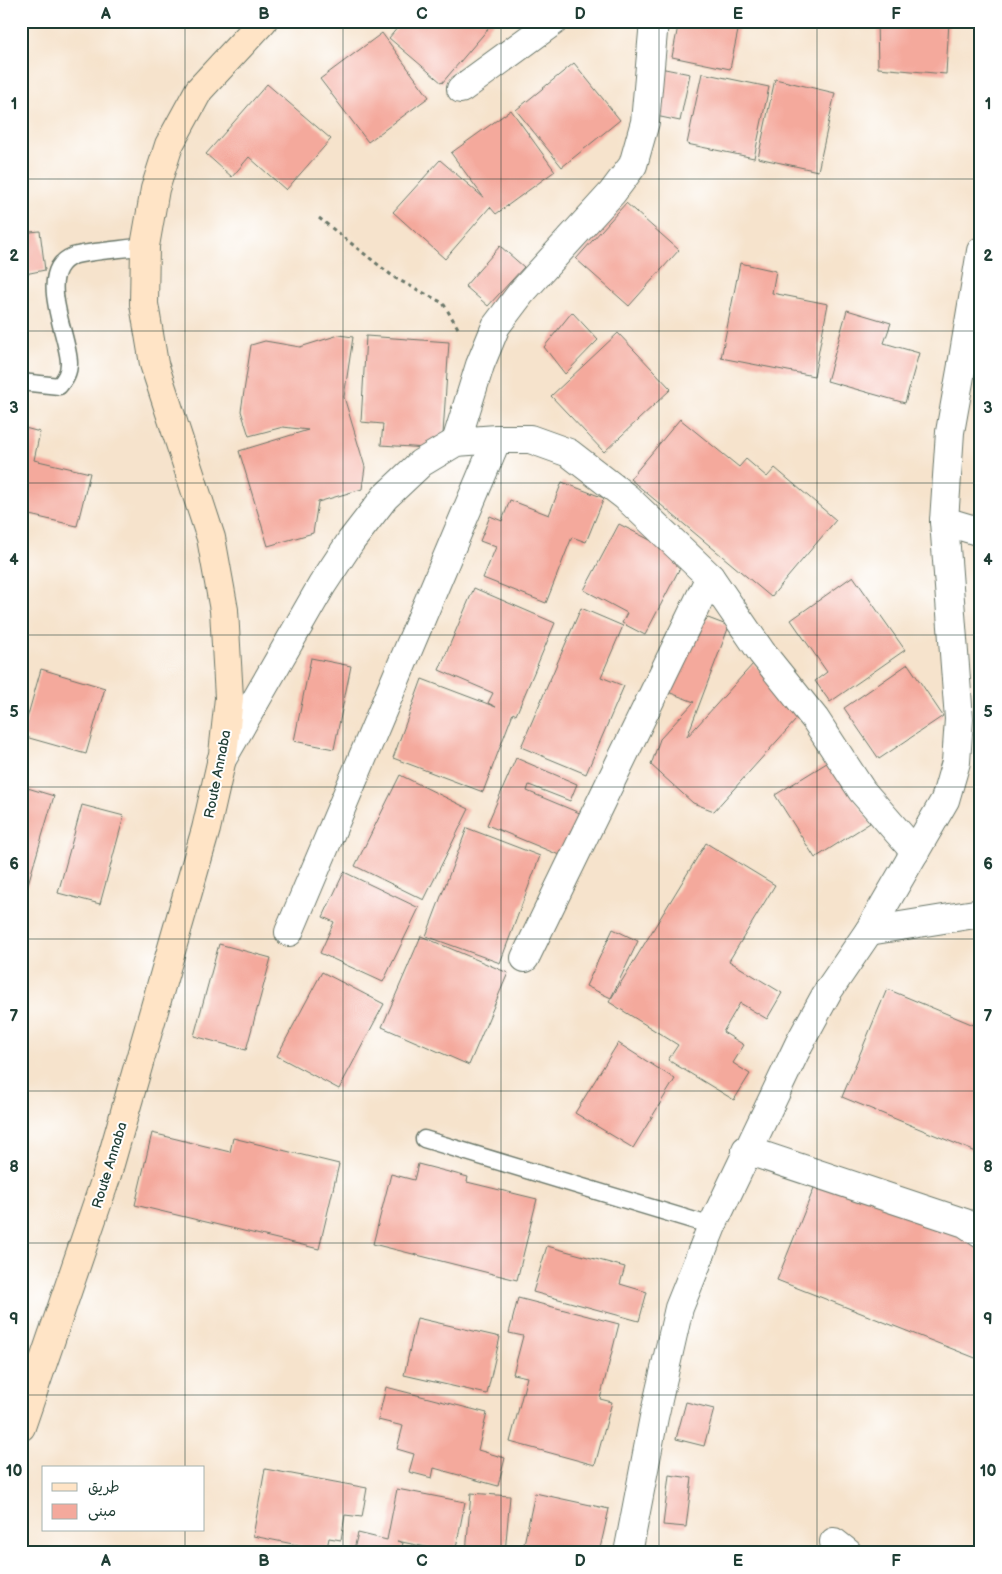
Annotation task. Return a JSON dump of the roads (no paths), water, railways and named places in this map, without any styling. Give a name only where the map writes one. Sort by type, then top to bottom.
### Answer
[{"type":"main road","name":"Route Annaba","points":[[21,1427],[106,1178],[206,829],[223,754],[230,698],[224,610],[211,538],[154,364],[144,304],[145,246],[155,189],[174,138],[198,90],[263,21]]},
{"type":"street","points":[[461,89],[554,21]]},
{"type":"street","points":[[456,442],[480,365],[496,326],[516,300],[612,193],[633,165],[645,122],[654,21]]},
{"type":"street","points":[[628,1553],[654,1418],[679,1308],[712,1226],[746,1150],[828,991],[869,931],[945,800],[956,753],[959,719],[944,521],[950,432],[971,359],[981,251]]},
{"type":"street","points":[[219,766],[322,585],[351,541],[385,497],[421,463],[456,442],[497,438],[530,439],[569,453],[626,497],[710,577],[762,653],[815,719],[862,791],[915,852]]},
{"type":"street","points":[[289,932],[497,438]]},
{"type":"street","points":[[944,521],[981,532]]},
{"type":"street","points":[[525,958],[710,577]]},
{"type":"street","points":[[869,931],[981,913]]},
{"type":"street","points":[[746,1150],[965,1223],[981,1234]]},
{"type":"lane","points":[[21,382],[59,386],[66,377],[69,362],[53,287],[60,267],[72,256],[145,246]]},
{"type":"lane","points":[[424,1139],[712,1226]]}]
